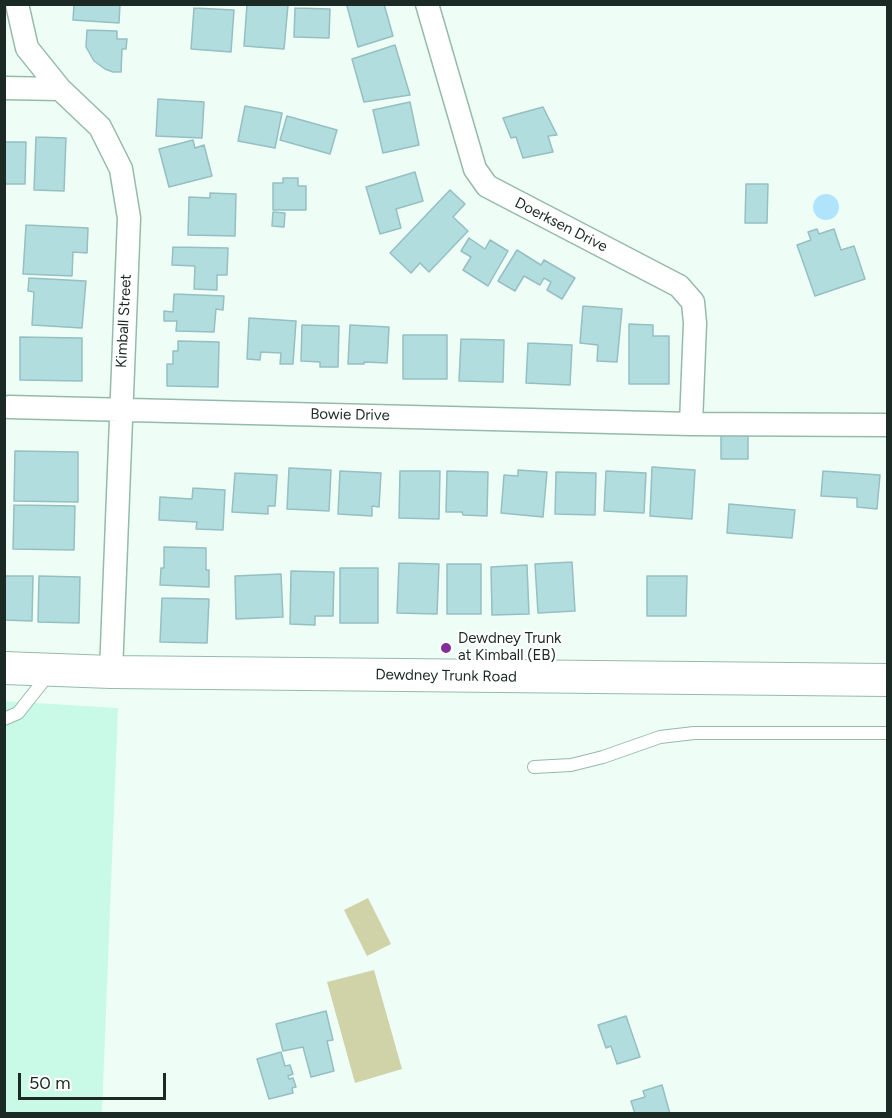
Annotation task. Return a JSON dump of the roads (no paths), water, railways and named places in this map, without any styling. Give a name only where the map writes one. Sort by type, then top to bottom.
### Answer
[{"type":"main road","name":"Dewdney Trunk Road","points":[[4,668],[111,672],[888,680]]},
{"type":"street","name":"Kimball Street","points":[[17,4],[27,48],[60,89],[100,127],[121,169],[129,218],[111,672]]},
{"type":"street","name":"Doerksen Drive","points":[[427,4],[475,169],[488,186],[678,286],[693,302],[695,323],[691,424]]},
{"type":"street","points":[[4,87],[60,89]]},
{"type":"street","name":"Bowie Drive","points":[[9,407],[691,424],[888,425]]},
{"type":"lane","points":[[4,719],[18,713],[53,670]]},
{"type":"lane","points":[[534,767],[571,765],[603,757],[660,737],[694,733],[888,733]]},
{"type":"water","points":[[826,194],[835,198],[839,207],[835,216],[826,220],[817,216],[813,207],[817,198]]},
{"type":"place","name":"Dewdney Trunk at Kimball (EB)","points":[[446,648]]}]
